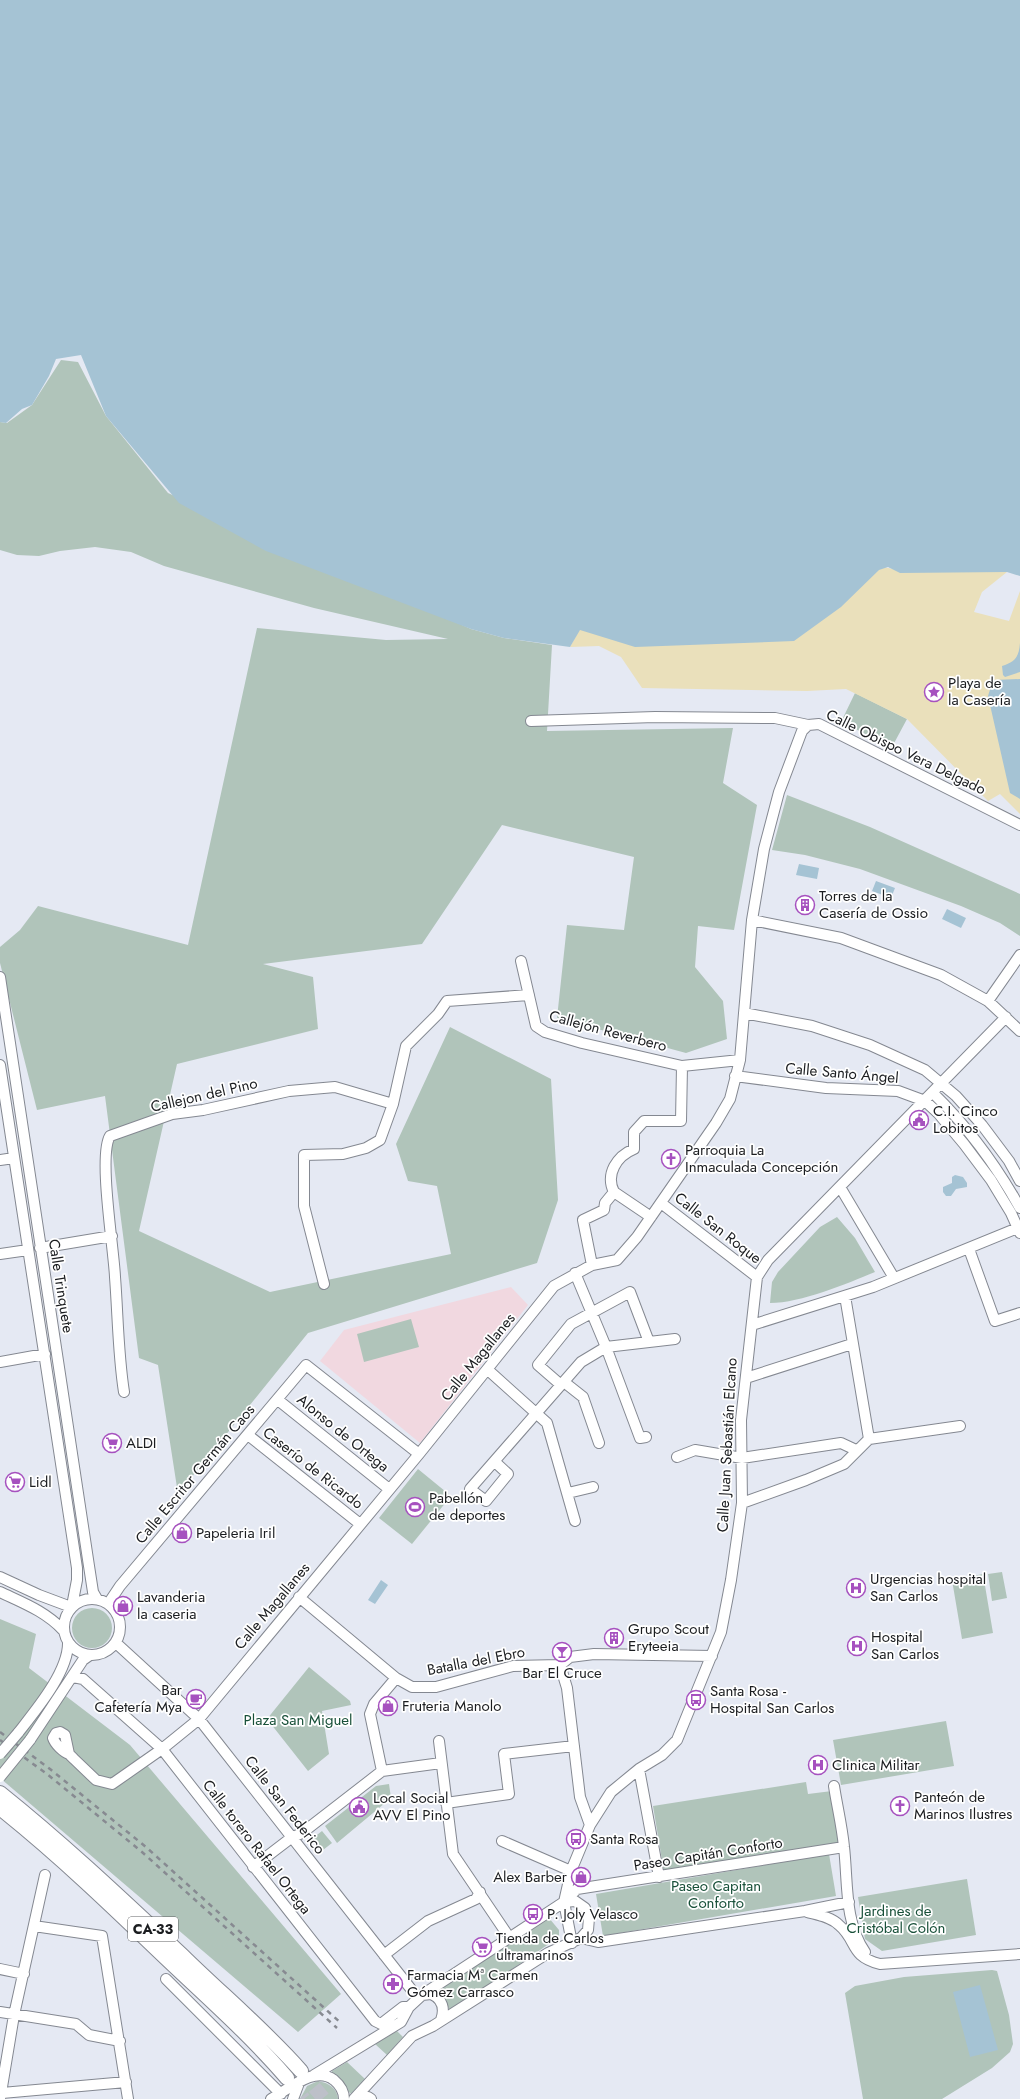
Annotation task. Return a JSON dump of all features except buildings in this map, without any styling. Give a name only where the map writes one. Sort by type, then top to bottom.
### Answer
[{"type":"highway","name":"CA-33","points":[[0,1793],[91,1870],[268,2035],[301,2077]]},
{"type":"highway","name":"CA-33","points":[[0,1808],[35,1836],[82,1878],[256,2044],[301,2077]]},
{"type":"street","points":[[531,721],[655,717],[775,718],[808,725]]},
{"type":"street","name":"Calle Obispo Vera Delgado","points":[[744,1013],[752,920],[764,849],[779,792],[802,732],[808,725],[819,724],[1020,825]]},
{"type":"street","points":[[752,920],[841,938],[941,975],[988,1001],[1020,1031]]},
{"type":"street","points":[[988,1001],[1020,955]]},
{"type":"street","name":"Callejón Reverbero","points":[[521,961],[536,1026],[545,1032],[582,1043],[682,1066],[740,1060]]},
{"type":"street","name":"Calle Trinquete","points":[[0,977],[93,1592],[97,1599]]},
{"type":"street","points":[[324,1284],[304,1206],[304,1156],[343,1154],[366,1148],[380,1140],[393,1104],[406,1046],[438,1014],[447,1000],[529,995]]},
{"type":"street","name":"Calle Magallanes","points":[[69,1754],[96,1780],[112,1784],[162,1749],[199,1718],[419,1454],[554,1286],[592,1265],[617,1260],[651,1217],[716,1123],[730,1099],[740,1060],[744,1013]]},
{"type":"street","name":"Calle Santo Ángel","points":[[744,1013],[812,1026],[870,1045],[925,1070],[942,1083],[982,1125],[1009,1161],[1020,1181]]},
{"type":"street","name":"Calle Juan Sebastián Elcano","points":[[564,1902],[571,1871],[590,1825],[606,1798],[639,1769],[662,1755],[678,1740],[721,1632],[742,1503],[741,1420],[746,1378],[748,1342],[752,1325],[757,1277],[768,1260],[1006,1017]]},
{"type":"street","name":"Calle Trinquete","points":[[0,1066],[77,1568],[77,1580],[72,1606]]},
{"type":"street","points":[[651,1217],[614,1192],[611,1186],[610,1173],[623,1153],[634,1149],[634,1132],[644,1121],[680,1120],[682,1066]]},
{"type":"street","name":"Calle Santo Ángel","points":[[736,1076],[826,1088],[898,1091],[924,1101],[938,1113],[991,1180],[1019,1229]]},
{"type":"street","name":"Callejon del Pino","points":[[124,1392],[118,1355],[112,1236],[106,1184],[106,1151],[108,1140],[114,1133],[172,1114],[203,1110],[289,1091],[335,1087],[393,1104]]},
{"type":"street","points":[[933,1093],[971,1134],[997,1168],[1020,1208]]},
{"type":"street","points":[[0,1160],[14,1158]]},
{"type":"street","points":[[840,1187],[894,1278]]},
{"type":"street","points":[[592,1265],[583,1220],[604,1210],[605,1203],[614,1192]]},
{"type":"street","name":"Calle San Roque","points":[[660,1203],[757,1277]]},
{"type":"street","points":[[752,1325],[845,1296],[1019,1229]]},
{"type":"street","points":[[40,1248],[112,1236]]},
{"type":"street","points":[[969,1249],[996,1321],[1020,1313]]},
{"type":"street","points":[[0,1254],[28,1250]]},
{"type":"street","points":[[575,1274],[643,1437]]},
{"type":"street","points":[[600,1442],[583,1397],[538,1364],[571,1324],[630,1292],[649,1342]]},
{"type":"street","points":[[845,1296],[869,1439]]},
{"type":"street","points":[[495,1462],[536,1412],[581,1362],[606,1347],[675,1339]]},
{"type":"street","points":[[746,1378],[852,1344]]},
{"type":"street","points":[[0,1362],[45,1354]]},
{"type":"street","name":"Calle Escritor Germán Caos","points":[[108,1604],[120,1586],[278,1400],[306,1364],[419,1454]]},
{"type":"street","points":[[488,1370],[547,1423],[575,1521]]},
{"type":"street","name":"Alonso de Ortega","points":[[278,1400],[389,1489]]},
{"type":"street","points":[[742,1503],[806,1480],[844,1464],[856,1450],[869,1439],[960,1426]]},
{"type":"street","name":"Caserío de Ricardo","points":[[248,1435],[360,1524]]},
{"type":"street","points":[[677,1457],[695,1450],[742,1458],[841,1443],[856,1450]]},
{"type":"street","points":[[568,1493],[593,1487]]},
{"type":"street","points":[[0,1578],[39,1596],[72,1606]]},
{"type":"street","points":[[0,1592],[34,1607],[53,1619],[63,1630],[68,1642],[77,1651],[90,1655],[102,1654],[116,1643],[120,1626],[115,1610],[108,1604],[97,1599],[84,1599],[72,1606],[65,1617],[63,1630]]},
{"type":"street","name":"Batalla del Ebro","points":[[299,1597],[396,1678],[412,1687],[436,1687],[513,1666],[560,1665],[570,1657],[594,1654],[712,1656]]},
{"type":"street","points":[[0,1754],[18,1733],[53,1684],[64,1664],[68,1650],[68,1642]]},
{"type":"street","name":"Calle San Federico","points":[[116,1643],[199,1718],[291,1838],[384,1955],[420,1996]]},
{"type":"street","points":[[0,1777],[30,1740],[83,1660],[90,1655]]},
{"type":"street","points":[[560,1665],[567,1688],[580,1797],[590,1825]]},
{"type":"street","name":"Calle torero Rafael Ortega","points":[[72,1677],[83,1679],[162,1749],[253,1868],[362,2006],[379,2024],[403,2007],[410,2007]]},
{"type":"street","points":[[382,1771],[370,1714],[374,1704],[396,1678]]},
{"type":"street","points":[[439,1741],[453,1854],[478,1895],[510,1937]]},
{"type":"street","points":[[446,1803],[509,1794],[504,1754],[574,1746]]},
{"type":"street","points":[[253,1868],[291,1838],[302,1833],[382,1771],[441,1763]]},
{"type":"street","points":[[639,1769],[660,1877]]},
{"type":"street","points":[[834,1786],[844,1847],[852,1921],[859,1942],[864,1951],[880,1964]]},
{"type":"street","points":[[502,1841],[571,1871]]},
{"type":"street","name":"Paseo Capitán Conforto","points":[[564,1902],[577,1889],[844,1847]]},
{"type":"street","points":[[45,1875],[14,2015],[2,2077],[1,2096],[126,2082]]},
{"type":"street","points":[[384,1955],[428,1921],[478,1895]]},
{"type":"street","points":[[271,2099],[281,2094],[301,2077],[402,2022],[410,2007],[420,1996],[564,1902],[575,1901],[585,1908],[588,1914],[588,1930],[576,1940],[548,1953],[441,2020],[412,2036],[355,2099]]},
{"type":"street","points":[[564,1902],[576,1940]]},
{"type":"street","points":[[576,1940],[598,1942],[805,1911],[849,1902]]},
{"type":"street","points":[[805,1911],[838,1924],[858,1953],[870,1962],[880,1964],[1020,1954]]},
{"type":"street","points":[[34,1926],[102,1936],[120,2040],[128,2099]]},
{"type":"street","points":[[0,1970],[24,1974]]},
{"type":"street","points":[[166,1979],[281,2094]]},
{"type":"street","points":[[420,1996],[431,1994],[440,2000],[444,2006],[441,2020]]},
{"type":"street","points":[[0,2012],[76,2024],[89,2035],[120,2040]]},
{"type":"street","points":[[402,2022],[412,2036]]},
{"type":"street","points":[[301,2077],[331,2078],[340,2086],[345,2097]]},
{"type":"street","points":[[293,2099],[301,2077]]},
{"type":"street","points":[[355,2099],[368,2097],[371,2099]]},
{"type":"shaded area","points":[[511,1287],[528,1305],[420,1443],[320,1361],[344,1330]]},
{"type":"green space","points":[[61,360],[78,362],[106,416],[168,493],[471,629],[504,638],[552,645],[547,731],[733,728],[723,783],[757,805],[734,930],[698,926],[695,967],[723,1001],[727,1039],[686,1053],[557,1018],[567,925],[624,930],[634,857],[502,825],[422,944],[263,964],[313,977],[318,1029],[177,1064],[139,1231],[270,1292],[451,1254],[437,1186],[408,1181],[396,1144],[450,1027],[551,1079],[558,1200],[537,1263],[308,1333],[178,1494],[158,1365],[139,1358],[105,1096],[37,1110],[0,963],[0,947],[20,930],[38,906],[188,945],[257,628],[386,640],[448,639],[314,608],[164,566],[131,552],[95,547],[60,551],[39,556],[17,555],[0,550],[0,422],[7,423],[32,405]]},
{"type":"green space","points":[[855,693],[907,719],[892,747],[841,722]]},
{"type":"green space","points":[[787,795],[870,827],[1020,894],[1020,936],[1000,923],[961,906],[860,869],[805,855],[772,850]]},
{"type":"green space","points":[[837,1217],[855,1238],[875,1272],[809,1296],[795,1300],[770,1303],[772,1282],[778,1272],[820,1227]]},
{"type":"green space","points":[[411,1319],[419,1347],[364,1362],[357,1334]]},
{"type":"green space","name":"Pabellón de deportes","points":[[418,1469],[451,1496],[412,1544],[379,1518]]},
{"type":"green space","points":[[1002,1572],[1007,1598],[992,1601],[988,1574]]},
{"type":"green space","points":[[983,1574],[993,1633],[962,1639],[952,1580]]},
{"type":"green space","points":[[92,1608],[106,1614],[112,1628],[106,1642],[92,1648],[78,1642],[72,1628],[78,1614]]},
{"type":"green space","points":[[0,1619],[36,1634],[29,1668],[130,1745],[341,1994],[298,2032],[0,1778]]},
{"type":"green space","name":"Plaza San Miguel","points":[[309,1667],[350,1701],[351,1705],[322,1711],[329,1754],[308,1771],[267,1719]]},
{"type":"green space","points":[[946,1721],[954,1766],[841,1785],[833,1740]]},
{"type":"green space","points":[[806,1782],[808,1794],[832,1791],[840,1844],[664,1872],[653,1806]]},
{"type":"green space","points":[[389,1784],[391,1798],[337,1843],[325,1826],[376,1786]]},
{"type":"green space","points":[[322,1831],[332,1843],[323,1850],[313,1838]]},
{"type":"green space","name":"Paseo Capitan Conforto","points":[[829,1854],[836,1896],[603,1936],[596,1894]]},
{"type":"green space","name":"Jardines de Cristóbal Colón","points":[[967,1879],[976,1935],[882,1951],[865,1939],[858,1897]]},
{"type":"green space","points":[[549,1918],[559,1930],[559,1937],[454,2009],[449,2009],[438,1990]]},
{"type":"green space","points":[[992,1970],[997,1971],[1009,2015],[1013,2044],[1010,2052],[992,2068],[942,2099],[863,2099],[845,1993],[855,1986],[904,1977]]},
{"type":"green space","points":[[397,2031],[403,2037],[387,2055],[375,2044]]},
{"type":"green space","points":[[347,2062],[365,2079],[351,2094],[332,2074],[332,2071]]},
{"type":"green space","points":[[318,2081],[326,2083],[332,2087],[336,2092],[338,2099],[300,2099],[307,2086]]},
{"type":"sand","name":"Playa de la Casería","points":[[882,567],[894,569],[1007,572],[982,592],[974,612],[1009,621],[1020,591],[1020,814],[1000,794],[988,801],[907,719],[846,689],[807,691],[642,688],[621,657],[599,646],[570,647],[579,630]]},
{"type":"water","points":[[0,0],[1020,0],[1020,576],[1007,572],[900,573],[888,567],[879,570],[841,607],[794,641],[635,647],[580,630],[570,647],[504,638],[471,629],[266,551],[179,503],[106,416],[81,355],[56,359],[49,376],[32,405],[22,409],[6,423],[0,422]]},
{"type":"water","points":[[1020,643],[1020,672],[1005,677],[1003,675],[1002,666],[1010,663],[1016,658],[1019,652]]},
{"type":"water","points":[[1020,679],[1020,799],[1010,793],[988,696],[993,680]]},
{"type":"water","points":[[799,864],[819,868],[817,879],[796,875]]},
{"type":"water","points":[[876,881],[895,888],[891,898],[872,891]]},
{"type":"water","points":[[947,909],[966,918],[961,928],[942,919]]},
{"type":"water","points":[[955,1175],[963,1177],[967,1183],[967,1187],[956,1189],[951,1196],[946,1196],[943,1192],[943,1187],[952,1183],[952,1177]]},
{"type":"water","points":[[381,1580],[388,1585],[375,1604],[368,1600]]},
{"type":"water","points":[[980,1985],[998,2050],[970,2057],[953,1992]]},
{"type":"tunnel","points":[[301,2071],[324,2099]]},
{"type":"tunnel","points":[[289,2080],[304,2099]]},
{"type":"railway","points":[[0,1732],[50,1769],[146,1847],[342,2024]]},
{"type":"railway","points":[[0,1740],[47,1774],[142,1852],[337,2028]]},
{"type":"place","name":"Playa de la Casería","points":[[934,692]]},
{"type":"place","name":"Torres de la Casería de Ossio","points":[[805,905]]},
{"type":"place","name":"C.I. Cinco Lobitos","points":[[919,1120]]},
{"type":"place","name":"Parroquia La Inmaculada Concepción","points":[[671,1159]]},
{"type":"place","name":"ALDI","points":[[112,1443]]},
{"type":"place","name":"Lidl","points":[[15,1482]]},
{"type":"place","name":"Pabellón de deportes","points":[[415,1507]]},
{"type":"place","name":"Papeleria Iril","points":[[182,1533]]},
{"type":"place","name":"Urgencias hospital San Carlos","points":[[856,1588]]},
{"type":"place","name":"Lavanderia la caseria","points":[[123,1606]]},
{"type":"place","name":"Grupo Scout Eryteeia","points":[[614,1638]]},
{"type":"place","name":"Hospital San Carlos","points":[[857,1646]]},
{"type":"place","name":"Bar El Cruce","points":[[562,1652]]},
{"type":"place","name":"Bar Cafetería Mya","points":[[196,1699]]},
{"type":"place","name":"Santa Rosa - Hospital San Carlos","points":[[696,1700]]},
{"type":"place","name":"Fruteria Manolo","points":[[388,1706]]},
{"type":"place","name":"Clinica Militar","points":[[818,1765]]},
{"type":"place","name":"Panteón de Marinos Ilustres","points":[[900,1806]]},
{"type":"place","name":"Local Social AVV El Pino","points":[[359,1807]]},
{"type":"place","name":"Santa Rosa","points":[[576,1839]]},
{"type":"place","name":"Alex Barber","points":[[581,1877]]},
{"type":"place","name":"P. Joly Velasco","points":[[533,1914]]},
{"type":"place","name":"Tienda de Carlos ultramarinos","points":[[482,1947]]},
{"type":"place","name":"Farmacia Mª Carmen Gómez Carrasco","points":[[393,1984]]}]
